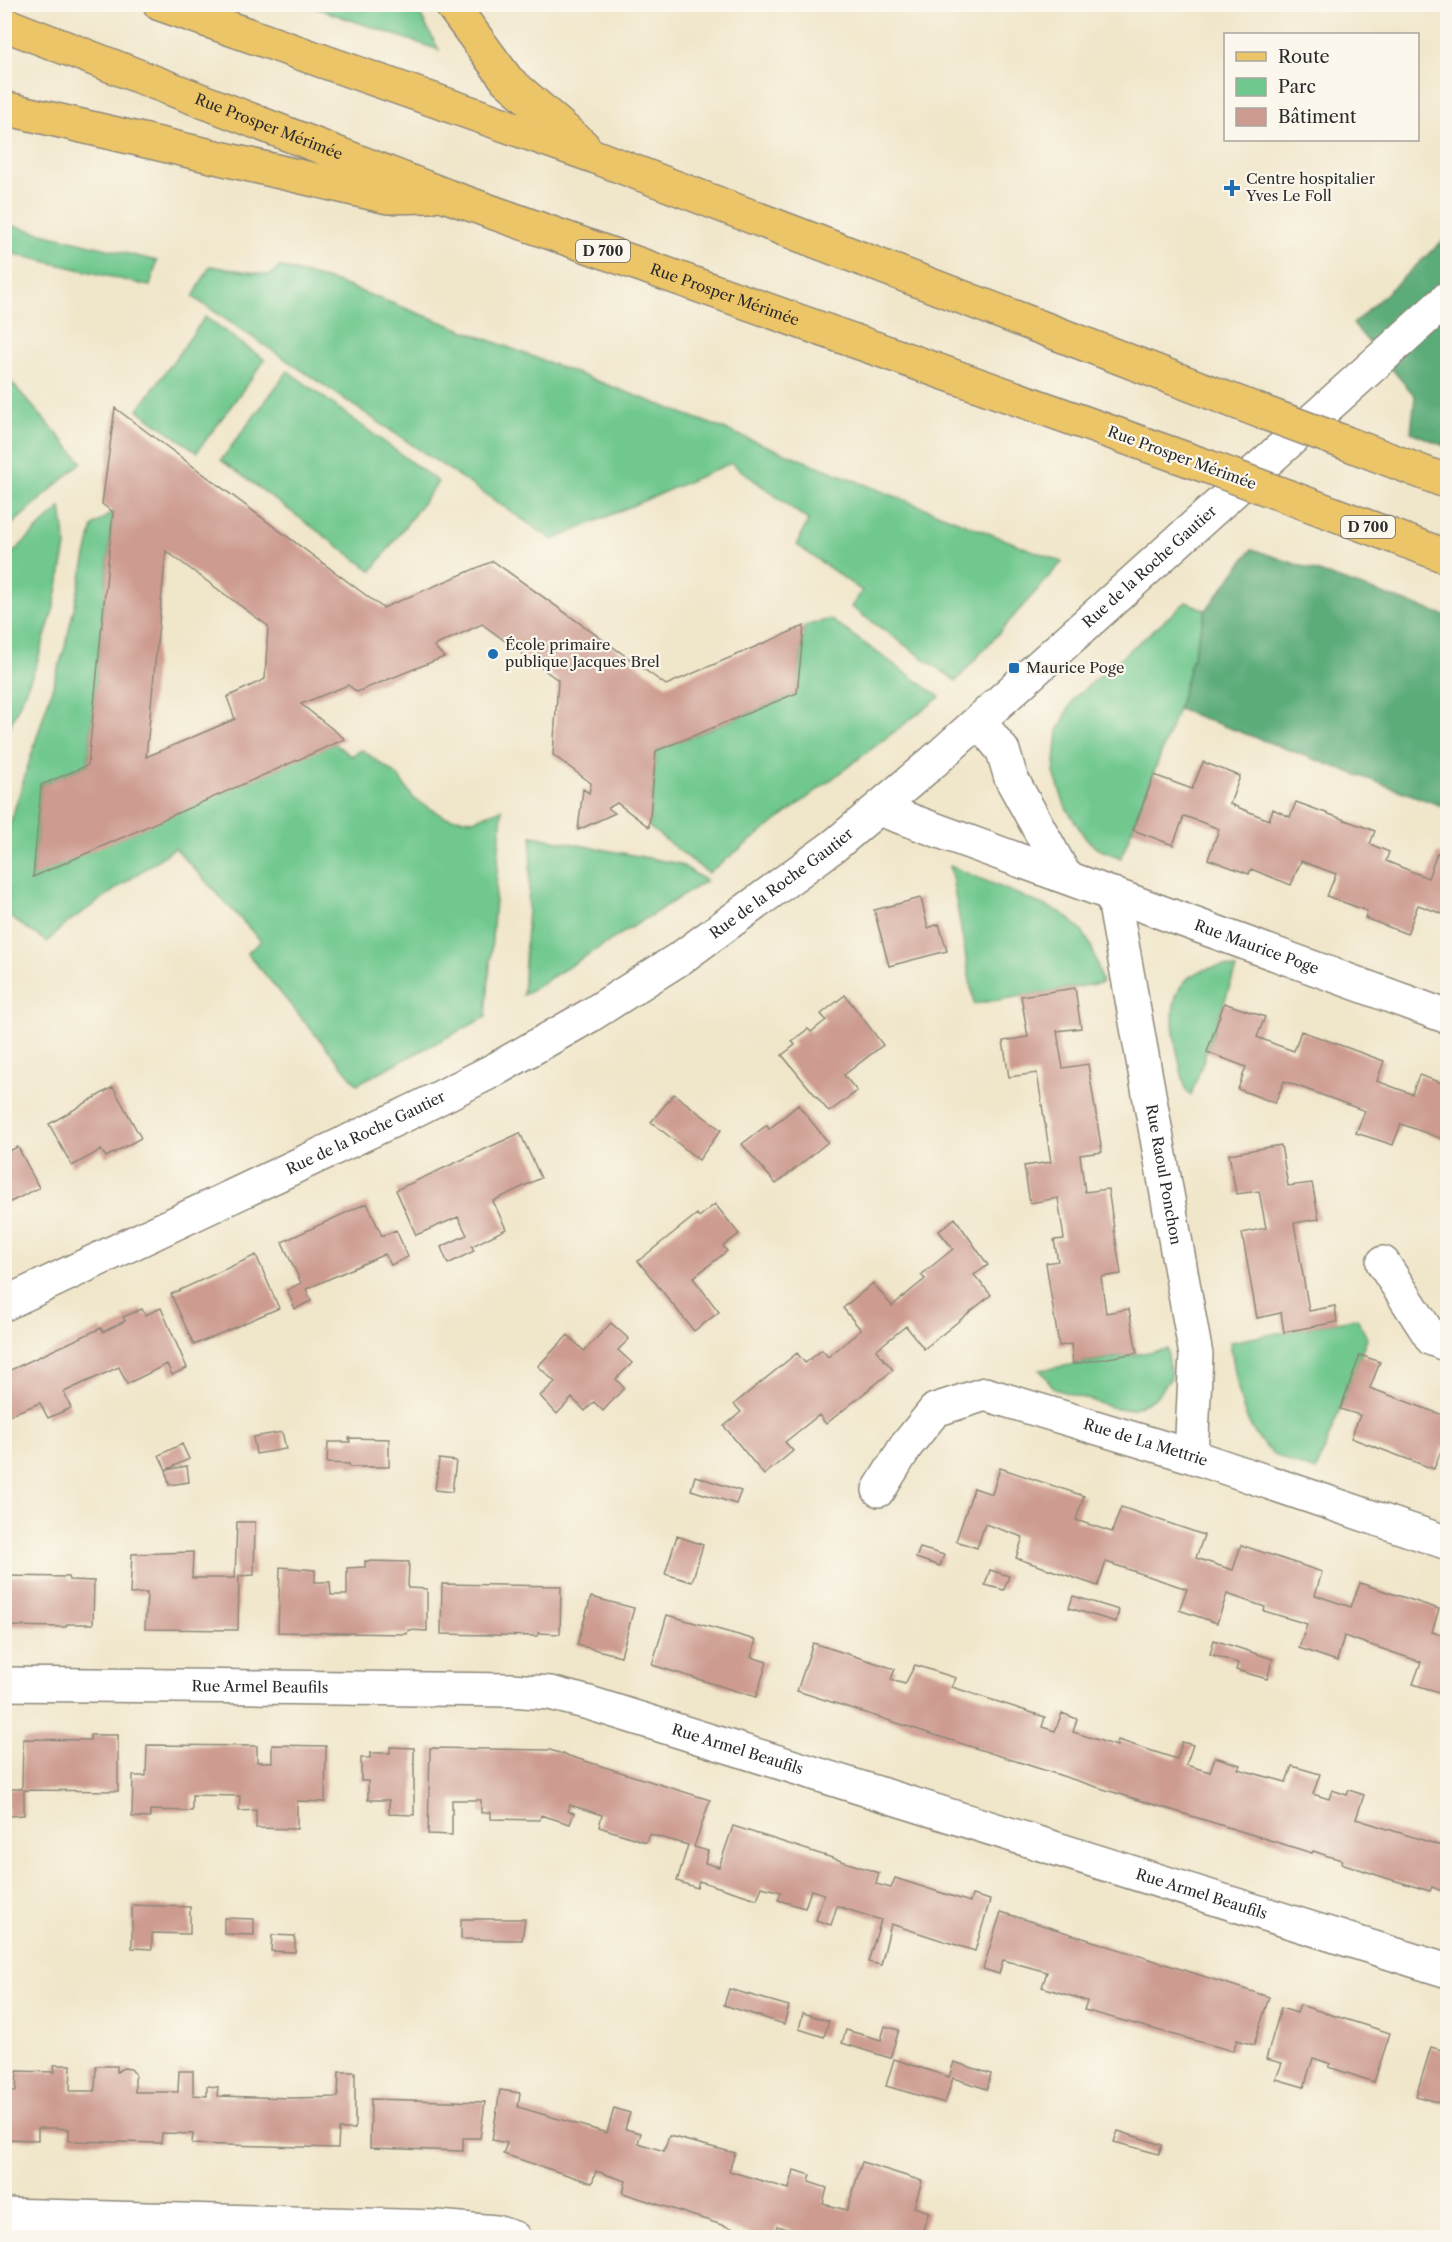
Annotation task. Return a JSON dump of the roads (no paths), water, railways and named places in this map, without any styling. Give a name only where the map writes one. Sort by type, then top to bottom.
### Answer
[{"type":"main road","points":[[160,4],[596,157],[1448,482]]},
{"type":"main road","points":[[451,4],[507,80],[596,157]]},
{"type":"main road","name":"Rue Prosper Mérimée","points":[[4,24],[447,196],[1206,466],[1448,557]]},
{"type":"main road","points":[[4,108],[388,197],[447,196]]},
{"type":"street","name":"Rue de la Roche Gautier","points":[[4,1304],[417,1109],[525,1054],[682,957],[879,809],[1448,298]]},
{"type":"street","points":[[979,721],[1003,751],[1011,778],[1065,876]]},
{"type":"street","name":"Rue Maurice Poge","points":[[879,809],[1448,1017]]},
{"type":"street","name":"Rue Raoul Ponchon","points":[[1113,894],[1197,1355],[1191,1456]]},
{"type":"street","points":[[1383,1263],[1432,1339],[1448,1345]]},
{"type":"street","name":"Rue de La Mettrie","points":[[879,1490],[906,1446],[935,1410],[985,1394],[1191,1456],[1448,1543]]},
{"type":"street","name":"Rue Armel Beaufils","points":[[4,1684],[511,1690],[550,1693],[589,1703],[1448,1971]]},
{"type":"street","points":[[4,2215],[436,2232],[496,2232],[514,2238]]},
{"type":"place","name":"Centre hospitalier Yves Le Foll","points":[[1232,188]]},
{"type":"place","name":"École primaire publique Jacques Brel","points":[[493,654]]},
{"type":"place","name":"Maurice Poge","points":[[1014,668]]}]
